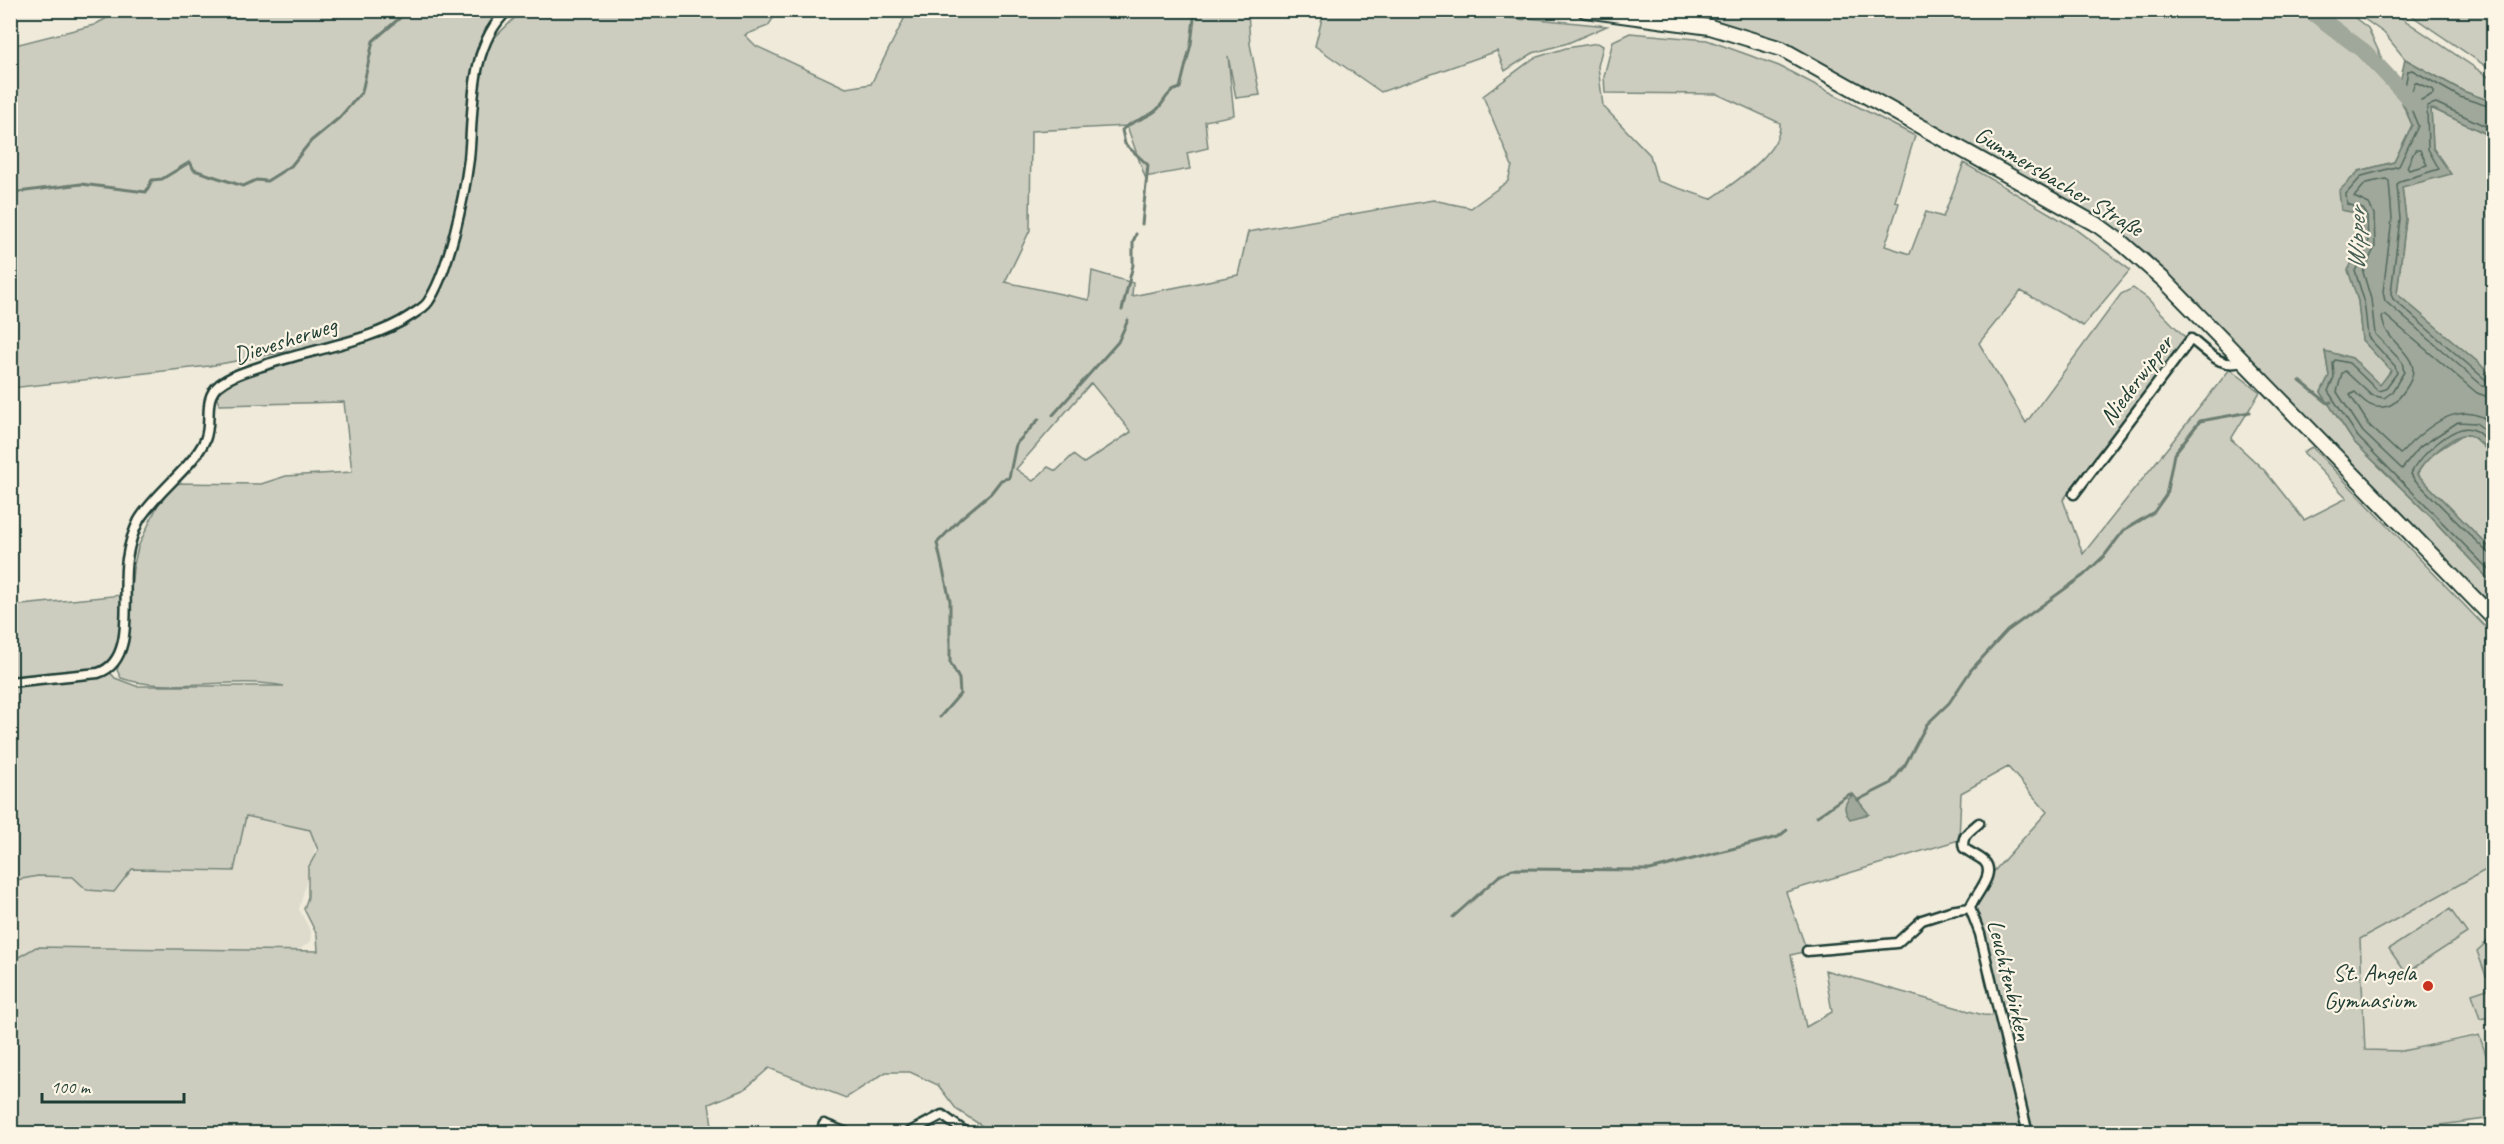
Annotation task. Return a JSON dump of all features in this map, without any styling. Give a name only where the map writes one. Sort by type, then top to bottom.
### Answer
[{"type":"main road","name":"Gummersbacher Straße","points":[[1585,10],[1710,27],[1782,49],[2099,226],[2144,261],[2244,361],[2493,619]]},
{"type":"street","name":"Dievesherweg","points":[[10,682],[98,674],[108,670],[116,662],[124,642],[126,560],[135,529],[157,495],[201,447],[208,428],[209,397],[216,388],[233,377],[260,366],[392,328],[427,304],[445,271],[468,164],[481,50],[491,28],[508,10]]},
{"type":"street","name":"Niederwipper","points":[[2074,494],[2191,339],[2222,363],[2233,366],[2244,361]]},
{"type":"street","name":"Leuchtenbirken","points":[[1979,823],[1962,842],[1964,848],[1983,861],[1989,870],[1988,878],[1975,895],[1970,908],[1980,934],[2028,1134]]},
{"type":"street","points":[[1807,951],[1897,943],[1922,920],[1950,911],[1970,908]]},
{"type":"street","points":[[906,1134],[942,1116],[968,1134]]},
{"type":"street","points":[[820,1134],[824,1124],[850,1134]]},
{"type":"shaded area","points":[[120,11],[504,11],[486,28],[475,54],[465,162],[441,270],[423,300],[389,324],[301,349],[209,366],[11,388],[11,46],[94,25]]},
{"type":"shaded area","points":[[522,11],[778,11],[768,26],[745,35],[756,46],[846,88],[871,84],[904,19],[891,11],[1248,11],[1250,44],[1260,95],[1236,98],[1228,56],[1234,115],[1205,121],[1208,148],[1187,153],[1190,169],[1145,177],[1127,126],[1031,131],[1030,230],[1005,282],[1089,300],[1092,271],[1133,283],[1132,296],[1238,275],[1248,232],[1433,200],[1471,208],[1508,181],[1512,166],[1483,96],[1534,58],[1566,48],[1598,43],[1603,46],[1598,66],[1603,106],[1650,155],[1657,181],[1711,199],[1743,176],[1765,156],[1779,134],[1780,123],[1717,94],[1605,93],[1604,76],[1613,41],[1630,33],[1707,40],[1779,66],[1915,136],[1895,201],[1899,203],[1885,246],[1910,254],[1926,212],[1943,217],[1964,163],[2071,226],[2130,270],[2083,326],[2021,291],[1979,343],[2026,423],[2121,294],[2133,288],[2147,298],[2186,338],[2063,500],[2083,554],[2230,369],[2260,392],[2231,439],[2265,471],[2304,520],[2347,498],[2303,452],[2312,447],[2493,635],[2493,866],[2360,939],[2365,1050],[2402,1051],[2479,1035],[2493,1074],[2493,1118],[2380,1133],[2031,1133],[1984,934],[1975,909],[1988,878],[2047,812],[2008,767],[1961,793],[1959,840],[1786,892],[1807,951],[1791,955],[1806,1027],[1832,1012],[1825,970],[1983,1015],[1999,1016],[2028,1133],[993,1133],[957,1110],[938,1085],[910,1072],[886,1072],[846,1098],[769,1068],[745,1089],[709,1104],[713,1133],[62,1133],[73,1125],[59,1133],[11,1133],[11,959],[36,947],[318,951],[317,935],[304,909],[308,897],[308,868],[318,850],[310,830],[246,816],[234,871],[132,869],[114,892],[87,890],[73,877],[38,876],[11,881],[11,684],[108,670],[115,678],[136,686],[284,686],[265,683],[158,685],[121,678],[117,670],[126,642],[133,569],[138,547],[162,496],[171,483],[261,484],[286,476],[352,472],[344,402],[219,405],[216,395],[241,377],[392,331],[429,306],[448,274],[470,165],[482,61],[492,40]],"holes":[[[1091,383],[1131,432],[1084,463],[1073,455],[1056,471],[1048,467],[1033,481],[1016,469]]]},
{"type":"shaded area","points":[[1324,11],[1455,11],[1607,26],[1568,43],[1533,53],[1505,71],[1497,51],[1381,92],[1315,46]]},
{"type":"shaded area","points":[[1629,11],[2346,11],[2368,28],[2412,125],[2394,162],[2359,171],[2362,244],[2349,270],[2358,301],[2362,340],[2391,370],[2380,386],[2352,358],[2325,352],[2329,376],[2321,392],[2353,441],[2428,514],[2493,584],[2493,608],[2148,254],[2096,217],[1787,45],[1721,22]]},
{"type":"shaded area","points":[[2353,11],[2391,11],[2493,80],[2493,102],[2463,91],[2405,59],[2384,33]]},
{"type":"shaded area","points":[[2405,11],[2493,11],[2493,71]]},
{"type":"shaded area","points":[[2431,108],[2493,137],[2493,378],[2479,363],[2397,294],[2406,219],[2402,187],[2433,148]]},
{"type":"shaded area","points":[[2462,435],[2471,435],[2493,456],[2493,551],[2417,474],[2428,457]]},
{"type":"shaded area","points":[[122,595],[121,637],[114,655],[107,663],[98,669],[11,678],[11,606]]},
{"type":"shaded area","points":[[246,816],[310,830],[316,846],[299,909],[311,932],[310,942],[297,951],[36,947],[17,959],[11,959],[11,881],[38,876],[73,877],[87,890],[132,869],[234,871]]},
{"type":"shaded area","name":"St. Angela Gymnasium","points":[[2493,866],[2493,1069],[2479,1033],[2402,1051],[2366,1050],[2360,938]]},
{"type":"shaded area","points":[[2450,909],[2467,933],[2406,973],[2389,949]]},
{"type":"shaded area","points":[[2493,936],[2493,974],[2486,976],[2477,951]]},
{"type":"shaded area","points":[[2493,987],[2493,1016],[2480,1019],[2472,994]]},
{"type":"water","points":[[2405,59],[2463,91],[2493,102],[2493,137],[2431,108],[2433,148],[2451,174],[2402,187],[2406,219],[2397,294],[2479,363],[2493,378],[2493,456],[2475,438],[2462,435],[2440,449],[2417,474],[2493,551],[2493,584],[2428,514],[2353,441],[2321,392],[2329,376],[2325,351],[2352,358],[2380,385],[2391,371],[2362,340],[2358,301],[2348,270],[2362,244],[2361,214],[2341,210],[2339,191],[2359,171],[2394,162],[2412,125],[2398,92]]},
{"type":"water","points":[[1853,794],[1869,814],[1850,819],[1845,806]]},
{"type":"waterway","points":[[10,193],[81,184],[146,192],[152,180],[162,179],[190,162],[194,170],[243,186],[256,180],[267,181],[291,166],[311,141],[339,118],[362,92],[373,41],[409,10]]},
{"type":"waterway","points":[[1142,224],[1148,165],[1125,144],[1122,130],[1154,112],[1171,92],[1180,88],[1191,44],[1195,10]]},
{"type":"waterway","points":[[1453,10],[1524,19],[1530,16]]},
{"type":"waterway","name":"Wipper","points":[[2309,10],[2365,52],[2413,103]]},
{"type":"waterway","points":[[1122,310],[1133,265],[1133,242],[1136,234]]},
{"type":"waterway","points":[[1053,415],[1118,342],[1128,320]]},
{"type":"waterway","points":[[2300,381],[2328,403],[2331,402]]},
{"type":"waterway","points":[[1858,800],[1890,784],[1905,765],[1927,724],[1949,703],[1971,670],[2007,631],[2084,575],[2105,555],[2124,530],[2154,512],[2166,495],[2174,454],[2200,421],[2250,412]]},
{"type":"waterway","points":[[940,717],[960,694],[959,679],[950,662],[950,601],[937,543],[961,518],[991,493],[1001,480],[1009,478],[1016,444],[1039,419]]},
{"type":"waterway","points":[[1817,816],[1846,796],[1850,794],[1853,796]]},
{"type":"waterway","points":[[1453,917],[1499,876],[1512,869],[1650,870],[1778,837],[1787,830]]},
{"type":"waterway","points":[[290,1134],[365,1126],[376,1134]]},
{"type":"place","name":"St. Angela Gymnasium","points":[[2428,986]]}]
